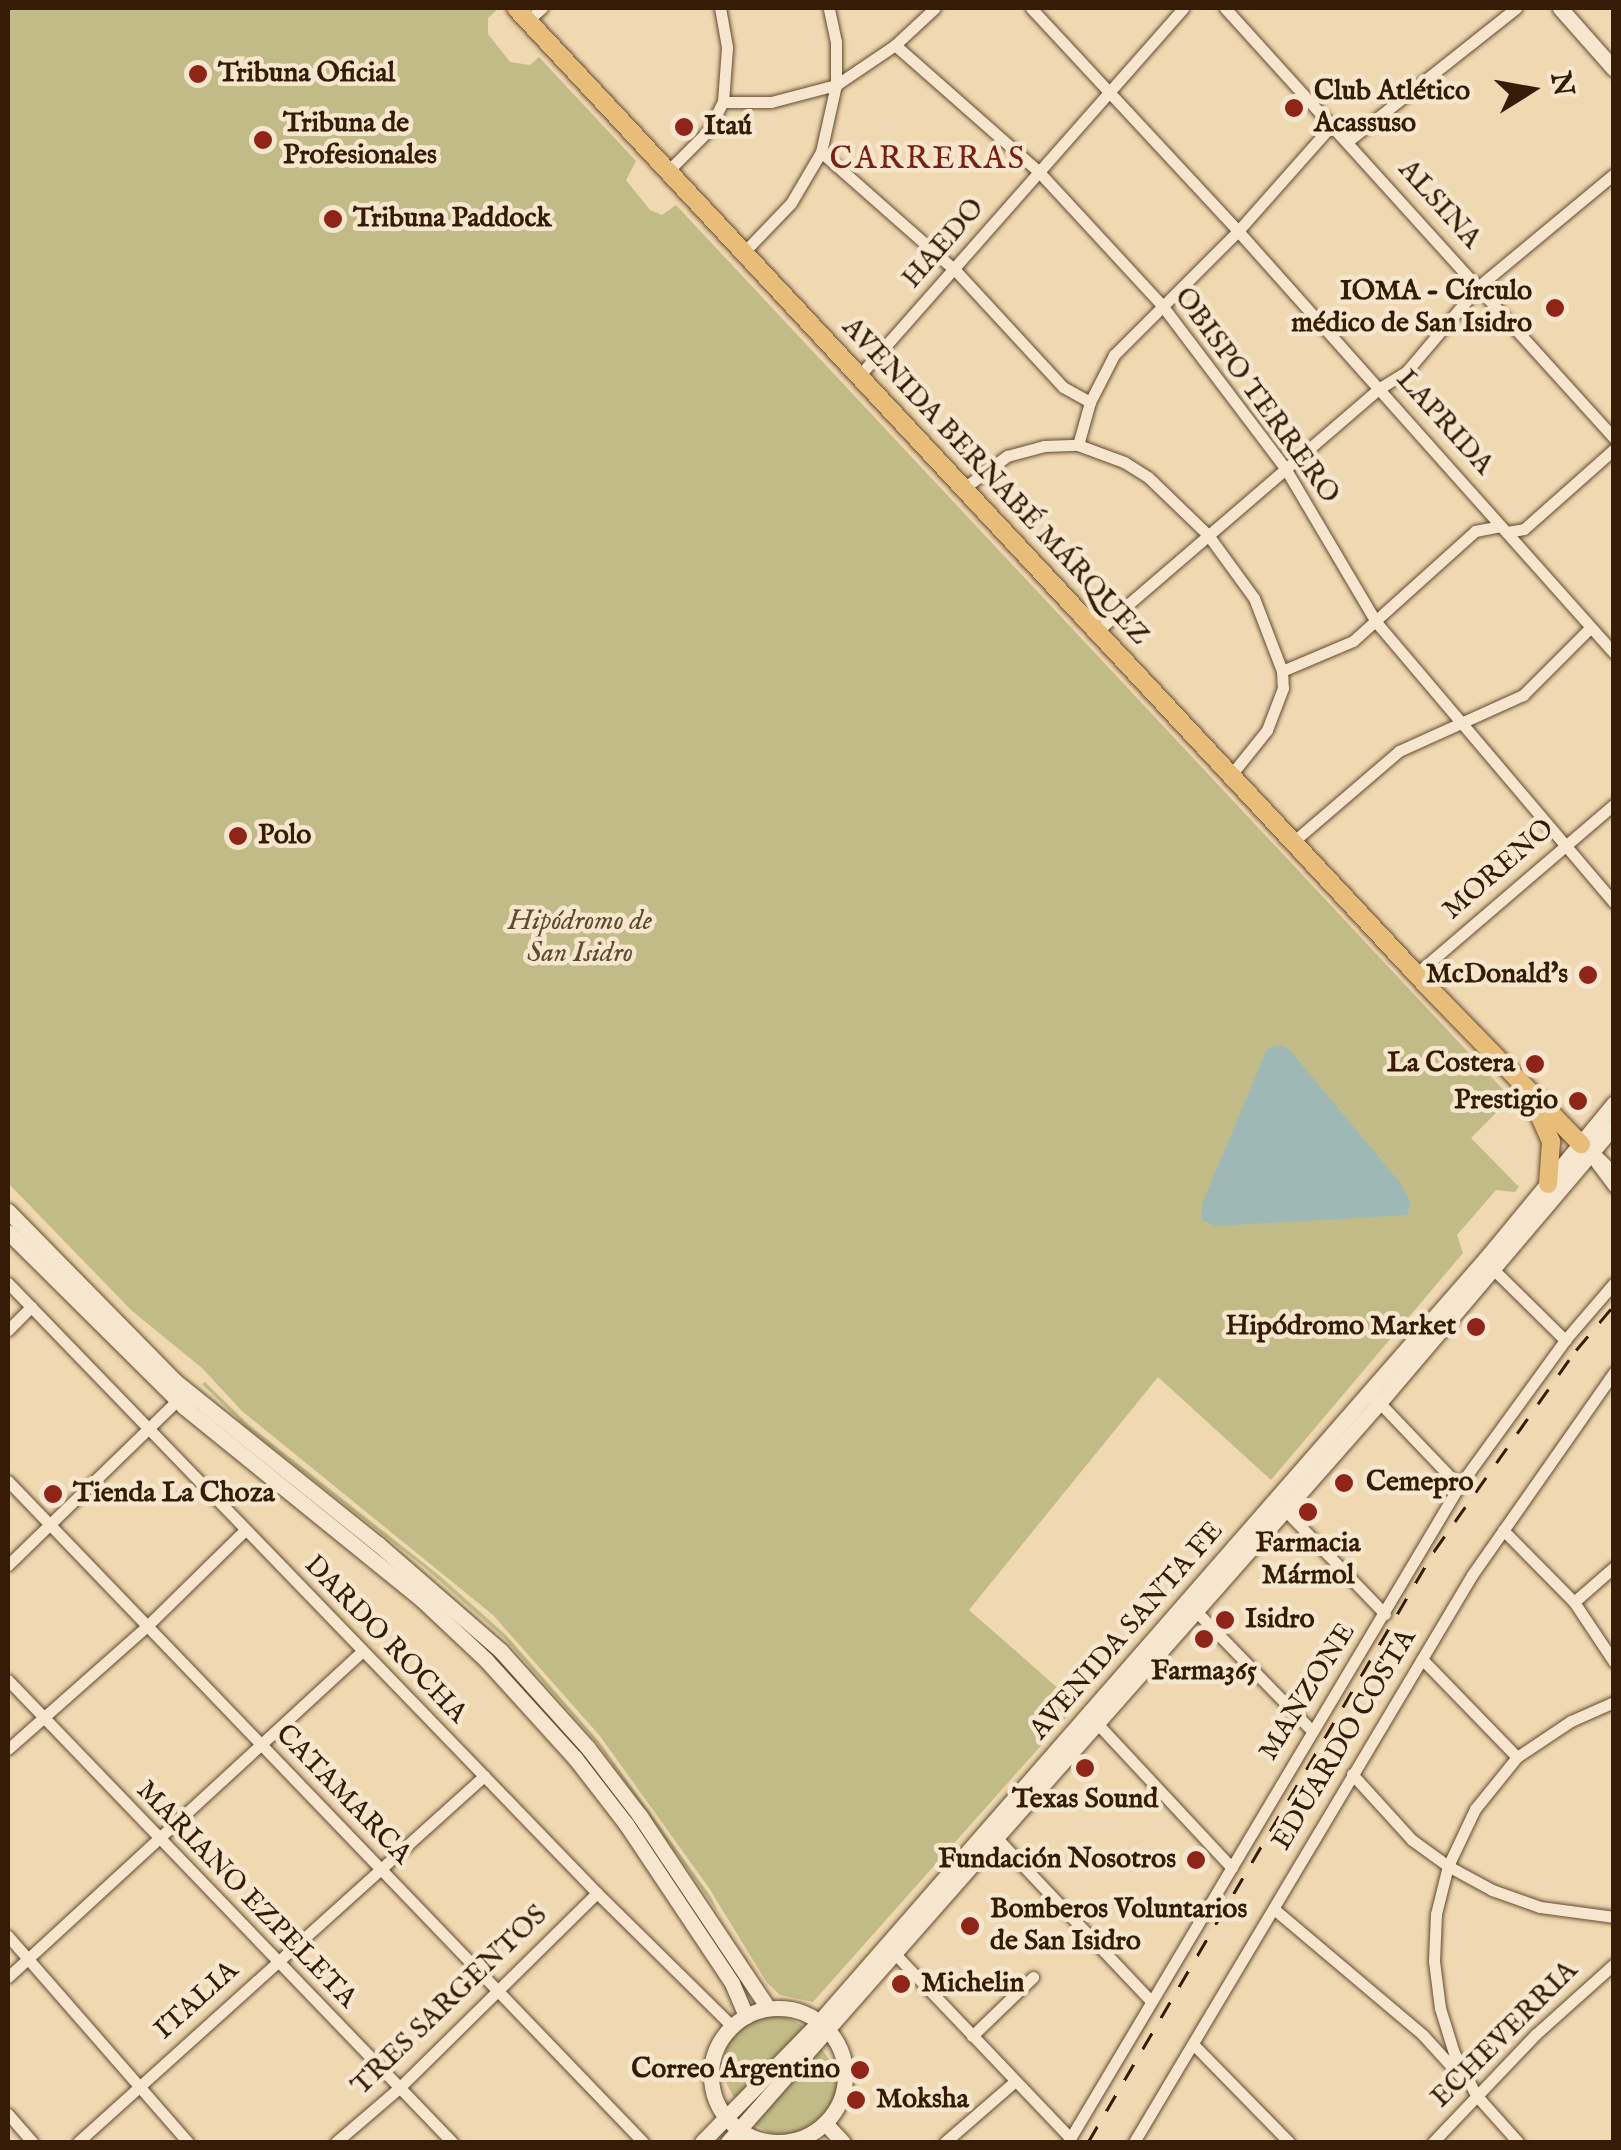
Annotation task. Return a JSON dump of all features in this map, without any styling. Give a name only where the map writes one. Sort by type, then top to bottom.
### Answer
[{"type":"main road","points":[[1560,8],[1614,69]]},
{"type":"main road","name":"AVENIDA BERNABÉ MÁRQUEZ","points":[[528,12],[668,171],[1096,632],[1434,993],[1587,1149]]},
{"type":"main road","name":"AVENIDA BERNABÉ MÁRQUEZ","points":[[1434,993],[1446,1014],[1536,1110],[1567,1140],[1587,1149]]},
{"type":"main road","points":[[1587,1149],[1614,1103]]},
{"type":"main road","points":[[1536,1110],[1551,1142],[1548,1184]]},
{"type":"main road","points":[[1587,1149],[1614,1126]]},
{"type":"main road","points":[[1587,1149],[1614,1175]]},
{"type":"main road","name":"AVENIDA SANTA FE","points":[[702,2142],[734,2125],[824,2027],[1374,1397],[1548,1184],[1587,1149]]},
{"type":"main road","name":"AVENIDA SANTA FE","points":[[1374,1397],[1494,1270],[1587,1149]]},
{"type":"main road","points":[[8,1211],[182,1396],[378,1544],[501,1651],[588,1748],[630,1802],[768,2008]]},
{"type":"main road","points":[[8,1232],[182,1396],[421,1599],[509,1685],[575,1758],[626,1824],[725,1972],[746,2016]]},
{"type":"main road","name":"AVENIDA SANTA FE","points":[[824,2027],[896,1955],[939,1895]]},
{"type":"main road","points":[[768,2008],[789,2009],[824,2027],[844,2061],[845,2078],[836,2110],[804,2138],[761,2141],[734,2125],[711,2078],[716,2050],[732,2026],[768,2008]]},
{"type":"main road","points":[[825,2123],[843,2142]]},
{"type":"main road","name":"AVENIDA SANTA FE","points":[[728,2142],[734,2125]]},
{"type":"street","points":[[668,171],[708,131],[723,102],[728,75],[720,8]]},
{"type":"street","points":[[744,251],[791,202],[821,152],[836,85],[836,42],[829,8]]},
{"type":"street","points":[[723,102],[770,102],[836,85],[895,46],[935,8]]},
{"type":"street","name":"LAPRIDA","points":[[1031,8],[1380,388],[1614,653]]},
{"type":"street","name":"HAEDO","points":[[860,376],[1183,8]]},
{"type":"street","name":"ALSINA","points":[[1225,8],[1614,438]]},
{"type":"street","points":[[1347,142],[1516,8]]},
{"type":"street","name":"OBISPO TERRERO","points":[[895,46],[1039,172],[1161,304],[1285,468],[1376,622],[1614,902]]},
{"type":"street","points":[[1078,445],[1090,402],[1114,355],[1238,231],[1331,126]]},
{"type":"street","points":[[821,152],[956,270],[1064,387],[1090,402]]},
{"type":"street","points":[[1096,632],[1380,388],[1406,372],[1479,286],[1614,174]]},
{"type":"street","points":[[964,488],[1007,456],[1044,446],[1078,445],[1124,462],[1148,476],[1208,536],[1254,598],[1282,672],[1283,688],[1267,730],[1231,775]]},
{"type":"street","points":[[1282,672],[1335,651],[1376,622],[1475,531],[1524,529],[1614,450]]},
{"type":"street","points":[[1294,841],[1379,765],[1419,739],[1523,694],[1590,628]]},
{"type":"street","name":"MORENO","points":[[1416,974],[1614,804]]},
{"type":"street","points":[[1587,1149],[1598,1170],[1614,1187]]},
{"type":"street","points":[[1494,1270],[1565,1340]]},
{"type":"street","name":"MANZONE","points":[[1069,2140],[1459,1486],[1565,1340],[1614,1282]]},
{"type":"street","name":"DARDO ROCHA","points":[[8,1283],[244,1531],[732,2026]]},
{"type":"street","points":[[8,1330],[31,1307]]},
{"type":"street","name":"EDUARDO COSTA","points":[[1134,2142],[1422,1659],[1503,1530],[1609,1389],[1614,1372]]},
{"type":"street","points":[[8,1565],[182,1396]]},
{"type":"street","points":[[1374,1397],[1459,1486]]},
{"type":"street","name":"CATAMARCA","points":[[8,1480],[643,2142]]},
{"type":"street","points":[[1280,1505],[1385,1614]]},
{"type":"street","points":[[1503,1530],[1574,1602],[1614,1662]]},
{"type":"street","points":[[8,1750],[147,1626],[244,1531]]},
{"type":"street","points":[[1574,1602],[1614,1568]]},
{"type":"street","points":[[1191,1606],[1312,1731]]},
{"type":"street","points":[[8,1977],[362,1652]]},
{"type":"street","points":[[1422,1659],[1517,1758]]},
{"type":"street","name":"MARIANO EZPELETA","points":[[8,1680],[276,1964],[452,2142]]},
{"type":"street","points":[[1476,2095],[1454,2053],[1440,2008],[1434,1962],[1436,1914],[1448,1866],[1475,1808],[1517,1758],[1571,1721],[1614,1702]]},
{"type":"street","points":[[1093,1719],[1232,1868]]},
{"type":"street","points":[[1352,1774],[1412,1840],[1448,1866],[1492,1890],[1540,1907],[1614,1917]]},
{"type":"street","name":"ITALIA","points":[[78,2142],[484,1776]]},
{"type":"street","points":[[992,1834],[1151,2001]]},
{"type":"street","name":"TRES SARGENTOS","points":[[336,2142],[399,2088],[597,1893]]},
{"type":"street","points":[[1274,1909],[1423,2035],[1476,2095],[1505,2136],[1518,2142]]},
{"type":"street","points":[[8,1936],[188,2142]]},
{"type":"street","points":[[896,1955],[1069,2140]]},
{"type":"street","name":"ECHEVERRIA","points":[[1433,2142],[1476,2095],[1614,1964]]},
{"type":"street","points":[[972,2036],[1034,1977]]},
{"type":"street","points":[[1193,2044],[1289,2142]]},
{"type":"street","points":[[946,2142],[1014,2082]]},
{"type":"street","points":[[8,2114],[32,2142]]},
{"type":"green space","name":"Hipódromo de San Isidro","points":[[8,8],[493,8],[496,11],[488,18],[488,34],[510,62],[530,65],[539,57],[636,161],[626,180],[650,210],[662,215],[676,205],[1511,1098],[1471,1138],[1519,1187],[1515,1192],[1496,1190],[1457,1235],[1463,1253],[1271,1480],[1158,1377],[969,1610],[1077,1705],[813,2002],[780,1995],[767,1983],[709,1888],[600,1736],[493,1615],[242,1411],[202,1368],[132,1311],[8,1183]]},
{"type":"green space","points":[[205,1382],[249,1425],[440,1576],[507,1636],[600,1743],[718,1912],[598,1744],[504,1638],[425,1568],[246,1427],[202,1384]]},
{"type":"green space","points":[[766,2015],[786,2017],[805,2027],[736,2101],[722,2075],[726,2045],[746,2022]]},
{"type":"green space","points":[[821,2048],[833,2065],[837,2086],[833,2106],[821,2123],[793,2136],[772,2134],[754,2124]]},
{"type":"water","points":[[1277,1045],[1288,1048],[1401,1184],[1411,1203],[1407,1215],[1216,1226],[1202,1220],[1202,1204],[1267,1049]]},
{"type":"railway","points":[[1088,2142],[1434,1551],[1576,1350],[1614,1305]]},
{"type":"place","name":"Tribuna Oficial","points":[[198,74]]},
{"type":"place","name":"Club Atlético Acassuso","points":[[1294,108]]},
{"type":"place","name":"Itaú","points":[[684,127]]},
{"type":"place","name":"Tribuna de Profesionales","points":[[263,140]]},
{"type":"place","name":"Tribuna Paddock","points":[[333,219]]},
{"type":"place","name":"IOMA - Círculo médico de San Isidro","points":[[1555,308]]},
{"type":"place","name":"Polo","points":[[238,836]]},
{"type":"place","name":"McDonald's","points":[[1588,975]]},
{"type":"place","name":"La Costera","points":[[1535,1064]]},
{"type":"place","name":"Prestigio","points":[[1578,1101]]},
{"type":"place","name":"Hipódromo Market","points":[[1476,1327]]},
{"type":"place","name":"Cemepro","points":[[1344,1483]]},
{"type":"place","name":"Tienda La Choza","points":[[53,1494]]},
{"type":"place","name":"Farmacia Mármol","points":[[1308,1512]]},
{"type":"place","name":"Isidro","points":[[1225,1620]]},
{"type":"place","name":"Farma365","points":[[1204,1639]]},
{"type":"place","name":"Texas Sound","points":[[1085,1768]]},
{"type":"place","name":"Fundación Nosotros","points":[[1196,1860]]},
{"type":"place","name":"Bomberos Voluntarios de San Isidro","points":[[970,1926]]},
{"type":"place","name":"Michelin","points":[[901,1984]]},
{"type":"place","name":"Correo Argentino","points":[[860,2070]]},
{"type":"place","name":"Moksha","points":[[856,2100]]},
{"type":"district","name":"CARRERAS","points":[[928,160]]}]
